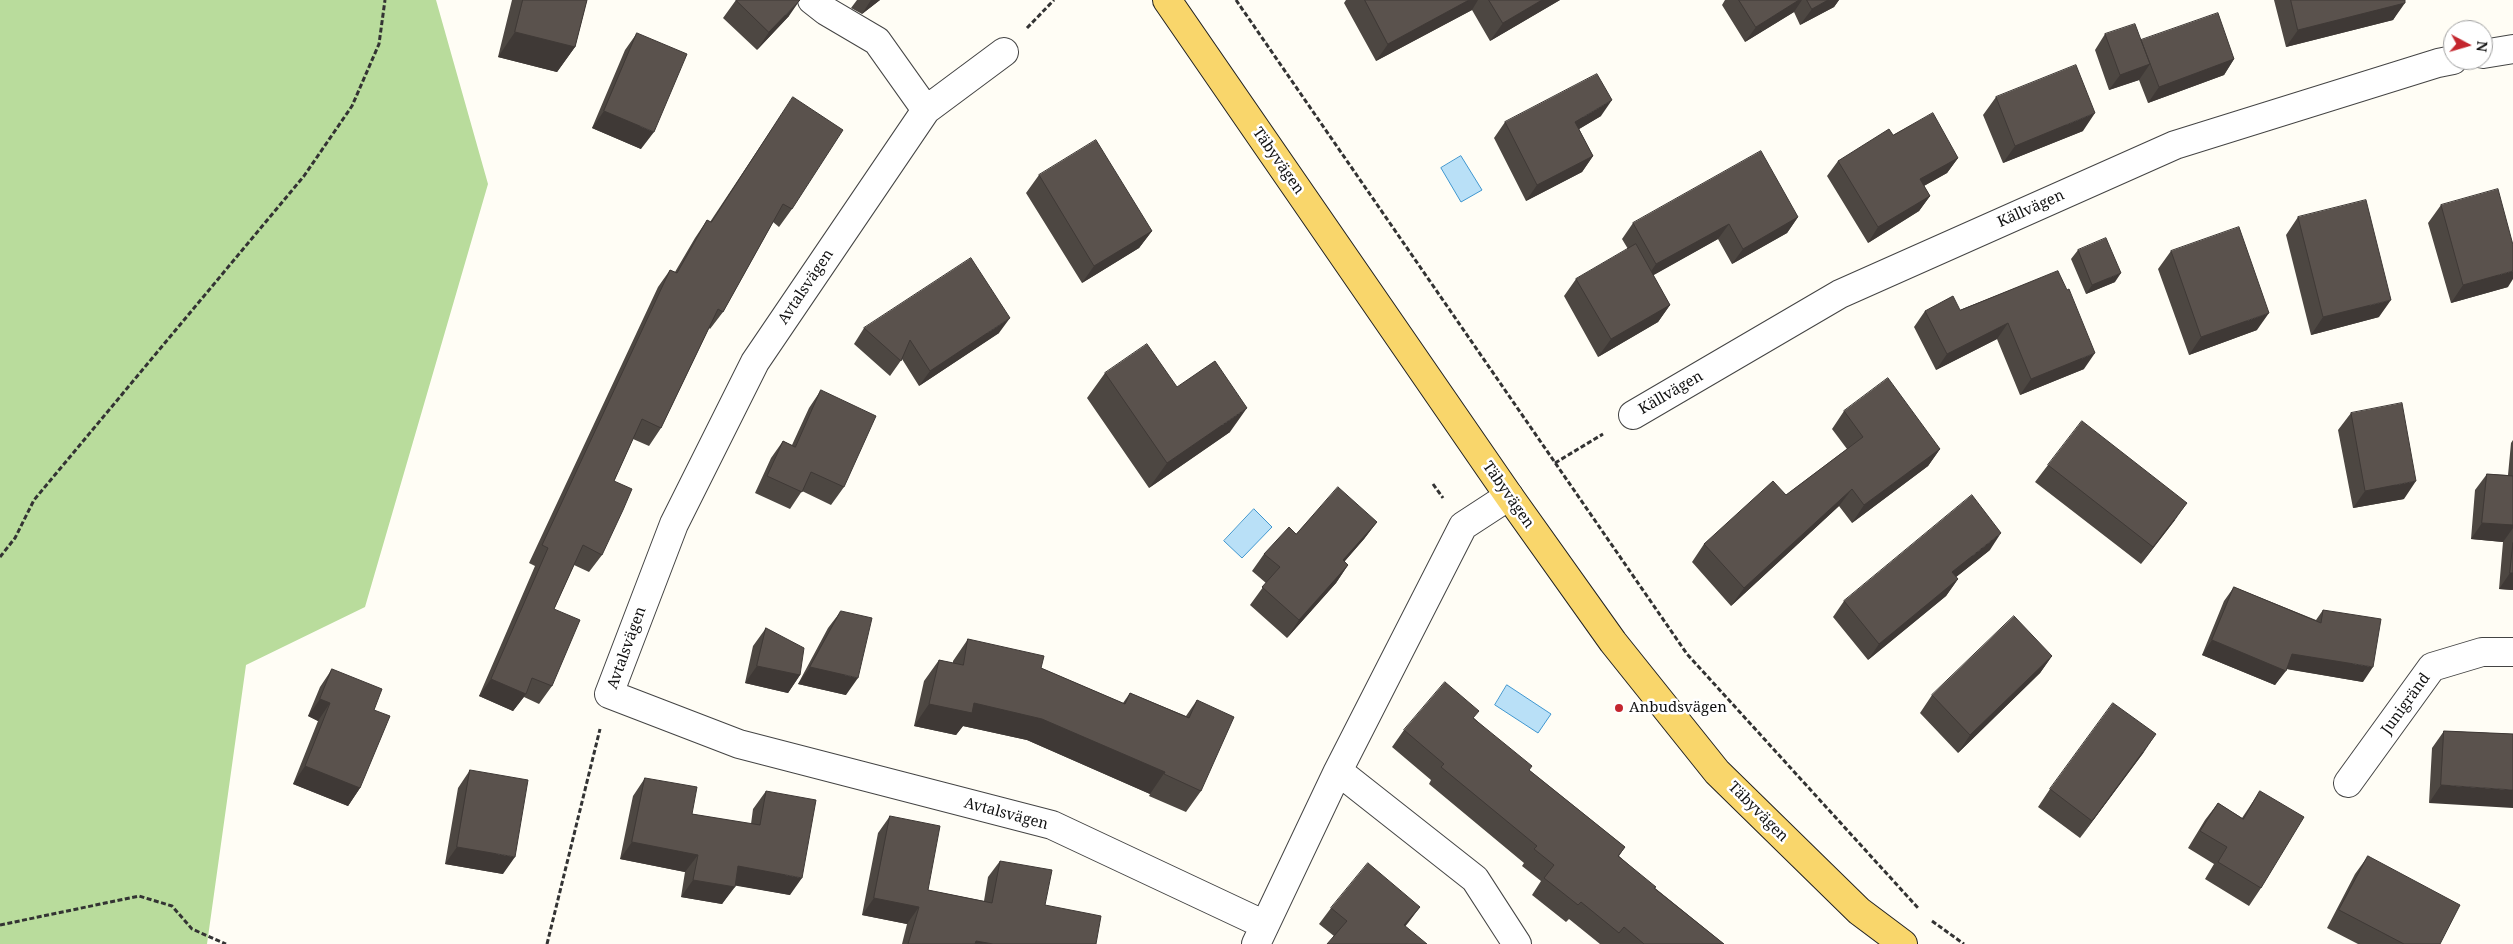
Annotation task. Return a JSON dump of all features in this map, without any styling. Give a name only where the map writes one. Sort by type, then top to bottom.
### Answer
[{"type":"main road","name":"Täbyvägen","points":[[1167,0],[1509,496],[1613,642],[1717,772],[1859,911],[1903,944]]},
{"type":"street","points":[[812,0],[826,11],[876,41],[926,110]]},
{"type":"street","points":[[2493,52],[2513,49]]},
{"type":"street","name":"Avtalsvägen","points":[[1004,52],[926,110],[755,362],[674,524],[609,694],[738,744],[1052,825],[1260,934]]},
{"type":"street","name":"Källvägen","points":[[1633,415],[1840,294],[2175,145],[2443,62]]},
{"type":"street","points":[[1260,934],[1338,772],[1463,526],[1509,496]]},
{"type":"street","name":"Junigränd","points":[[2348,783],[2432,667],[2482,652],[2513,652]]},
{"type":"street","points":[[1338,772],[1475,879],[1517,944]]},
{"type":"path","points":[[0,557],[14,538],[34,500],[304,176],[352,106],[379,44],[385,0]]},
{"type":"path","points":[[1236,0],[1687,654],[1918,909]]},
{"type":"path","points":[[1555,463],[1633,415]]},
{"type":"path","points":[[547,944],[609,694]]},
{"type":"path","points":[[0,925],[139,896],[172,906],[192,929],[226,944]]},
{"type":"path","points":[[1925,916],[1964,944]]},
{"type":"green space","points":[[0,0],[436,0],[488,184],[365,607],[246,665],[207,944],[0,944]]},
{"type":"water","points":[[1461,156],[1482,190],[1461,202],[1441,168]]},
{"type":"water","points":[[1254,509],[1272,527],[1242,558],[1224,541]]},
{"type":"water","points":[[1507,685],[1551,714],[1538,733],[1495,705]]},
{"type":"building","points":[[523,0],[587,0],[575,47],[515,32]]},
{"type":"building","points":[[736,0],[800,0],[769,32]]},
{"type":"building","points":[[1365,0],[1469,0],[1388,44]]},
{"type":"building","points":[[1489,0],[1542,0],[1503,23]]},
{"type":"building","points":[[1739,0],[1799,0],[1756,27]]},
{"type":"building","points":[[1807,0],[1828,0],[1812,9]]},
{"type":"building","points":[[2291,0],[2405,0],[2405,3],[2298,30]]},
{"type":"building","points":[[2218,13],[2234,59],[2159,87],[2141,40]]},
{"type":"building","points":[[2135,24],[2150,64],[2120,75],[2105,34]]},
{"type":"building","points":[[637,33],[687,54],[654,132],[604,111]]},
{"type":"building","points":[[2076,65],[2095,113],[2015,146],[1996,97]]},
{"type":"building","points":[[1597,74],[1612,100],[1575,122],[1593,156],[1537,185],[1505,122]]},
{"type":"building","points":[[793,97],[843,130],[792,209],[783,204],[723,312],[718,309],[661,428],[642,419],[614,481],[632,489],[623,510],[602,555],[583,545],[554,609],[580,620],[552,686],[532,678],[526,694],[491,679],[548,548],[542,545],[670,270],[677,273],[707,220],[711,222]]},
{"type":"building","points":[[1933,113],[1958,158],[1920,179],[1930,196],[1878,227],[1838,161],[1889,129],[1893,135]]},
{"type":"building","points":[[1096,140],[1152,231],[1094,266],[1039,175]]},
{"type":"building","points":[[1761,151],[1798,217],[1743,249],[1729,224],[1656,264],[1633,223]]},
{"type":"building","points":[[2498,189],[2513,245],[2513,271],[2463,285],[2441,205]]},
{"type":"building","points":[[2366,200],[2391,300],[2323,317],[2298,217]]},
{"type":"building","points":[[2239,227],[2269,313],[2201,337],[2171,251]]},
{"type":"building","points":[[2106,238],[2121,273],[2092,285],[2078,250]]},
{"type":"building","points":[[1636,244],[1670,305],[1611,339],[1576,279]]},
{"type":"building","points":[[971,258],[1010,318],[930,371],[910,340],[901,361],[864,328]]},
{"type":"building","points":[[2058,271],[2067,290],[2069,289],[2095,353],[2031,379],[2008,323],[1947,354],[1925,311],[1953,296],[1960,310]]},
{"type":"building","points":[[1147,344],[1177,387],[1215,361],[1247,408],[1167,463],[1105,373]]},
{"type":"building","points":[[1888,378],[1940,449],[1864,505],[1852,489],[1744,588],[1704,544],[1773,481],[1786,495],[1863,437],[1844,411]]},
{"type":"building","points":[[821,390],[876,416],[844,487],[811,472],[802,492],[767,476],[783,441],[795,447]]},
{"type":"building","points":[[2402,403],[2416,481],[2365,491],[2351,413]]},
{"type":"building","points":[[2082,421],[2187,503],[2153,547],[2048,465]]},
{"type":"building","points":[[2487,474],[2513,476],[2513,525],[2482,523]]},
{"type":"building","points":[[1338,487],[1377,522],[1343,560],[1348,565],[1299,620],[1262,587],[1280,567],[1264,554],[1289,527],[1296,534]]},
{"type":"building","points":[[1972,495],[2001,533],[1952,572],[1958,579],[1879,644],[1844,601]]},
{"type":"building","points":[[2513,543],[2513,573],[2510,573]]},
{"type":"building","points":[[2234,587],[2321,623],[2323,610],[2381,619],[2373,667],[2292,654],[2286,671],[2212,640]]},
{"type":"building","points":[[841,611],[872,618],[858,678],[810,667]]},
{"type":"building","points":[[2014,616],[2052,656],[1970,735],[1932,695]]},
{"type":"building","points":[[766,628],[804,648],[800,675],[757,666]]},
{"type":"building","points":[[968,639],[1044,656],[1041,668],[1125,704],[1130,693],[1189,718],[1197,700],[1234,717],[1201,791],[1164,774],[1165,772],[1042,719],[974,703],[972,713],[929,704],[939,660],[963,665]]},
{"type":"building","points":[[332,669],[382,689],[374,710],[390,716],[360,788],[305,766],[330,703],[320,699]]},
{"type":"building","points":[[1445,682],[1479,711],[1473,718],[1532,766],[1529,770],[1625,847],[1618,856],[1656,887],[1654,888],[1724,944],[1644,944],[1624,927],[1619,933],[1581,902],[1578,905],[1544,878],[1554,865],[1534,849],[1537,846],[1441,767],[1444,764],[1404,730]]},
{"type":"building","points":[[2113,703],[2156,734],[2092,821],[2050,789]]},
{"type":"building","points":[[2444,731],[2513,734],[2513,790],[2441,785]]},
{"type":"building","points":[[470,770],[528,780],[515,857],[457,847]]},
{"type":"building","points":[[645,778],[697,787],[692,814],[760,825],[766,791],[816,800],[802,878],[738,866],[735,887],[693,880],[698,855],[632,842]]},
{"type":"building","points":[[2260,791],[2304,817],[2261,888],[2218,862],[2227,847],[2200,831],[2218,803],[2243,819]]},
{"type":"building","points":[[890,816],[940,826],[928,890],[992,903],[1000,861],[1052,870],[1045,905],[1101,916],[1096,944],[993,944],[976,941],[975,944],[908,944],[919,907],[874,898]]},
{"type":"building","points":[[2368,856],[2460,905],[2440,944],[2404,944],[2339,910]]},
{"type":"building","points":[[1368,863],[1420,907],[1404,925],[1427,944],[1327,944],[1347,921],[1331,908]]},
{"type":"place","name":"Anbudsvägen","points":[[1619,708]]}]
